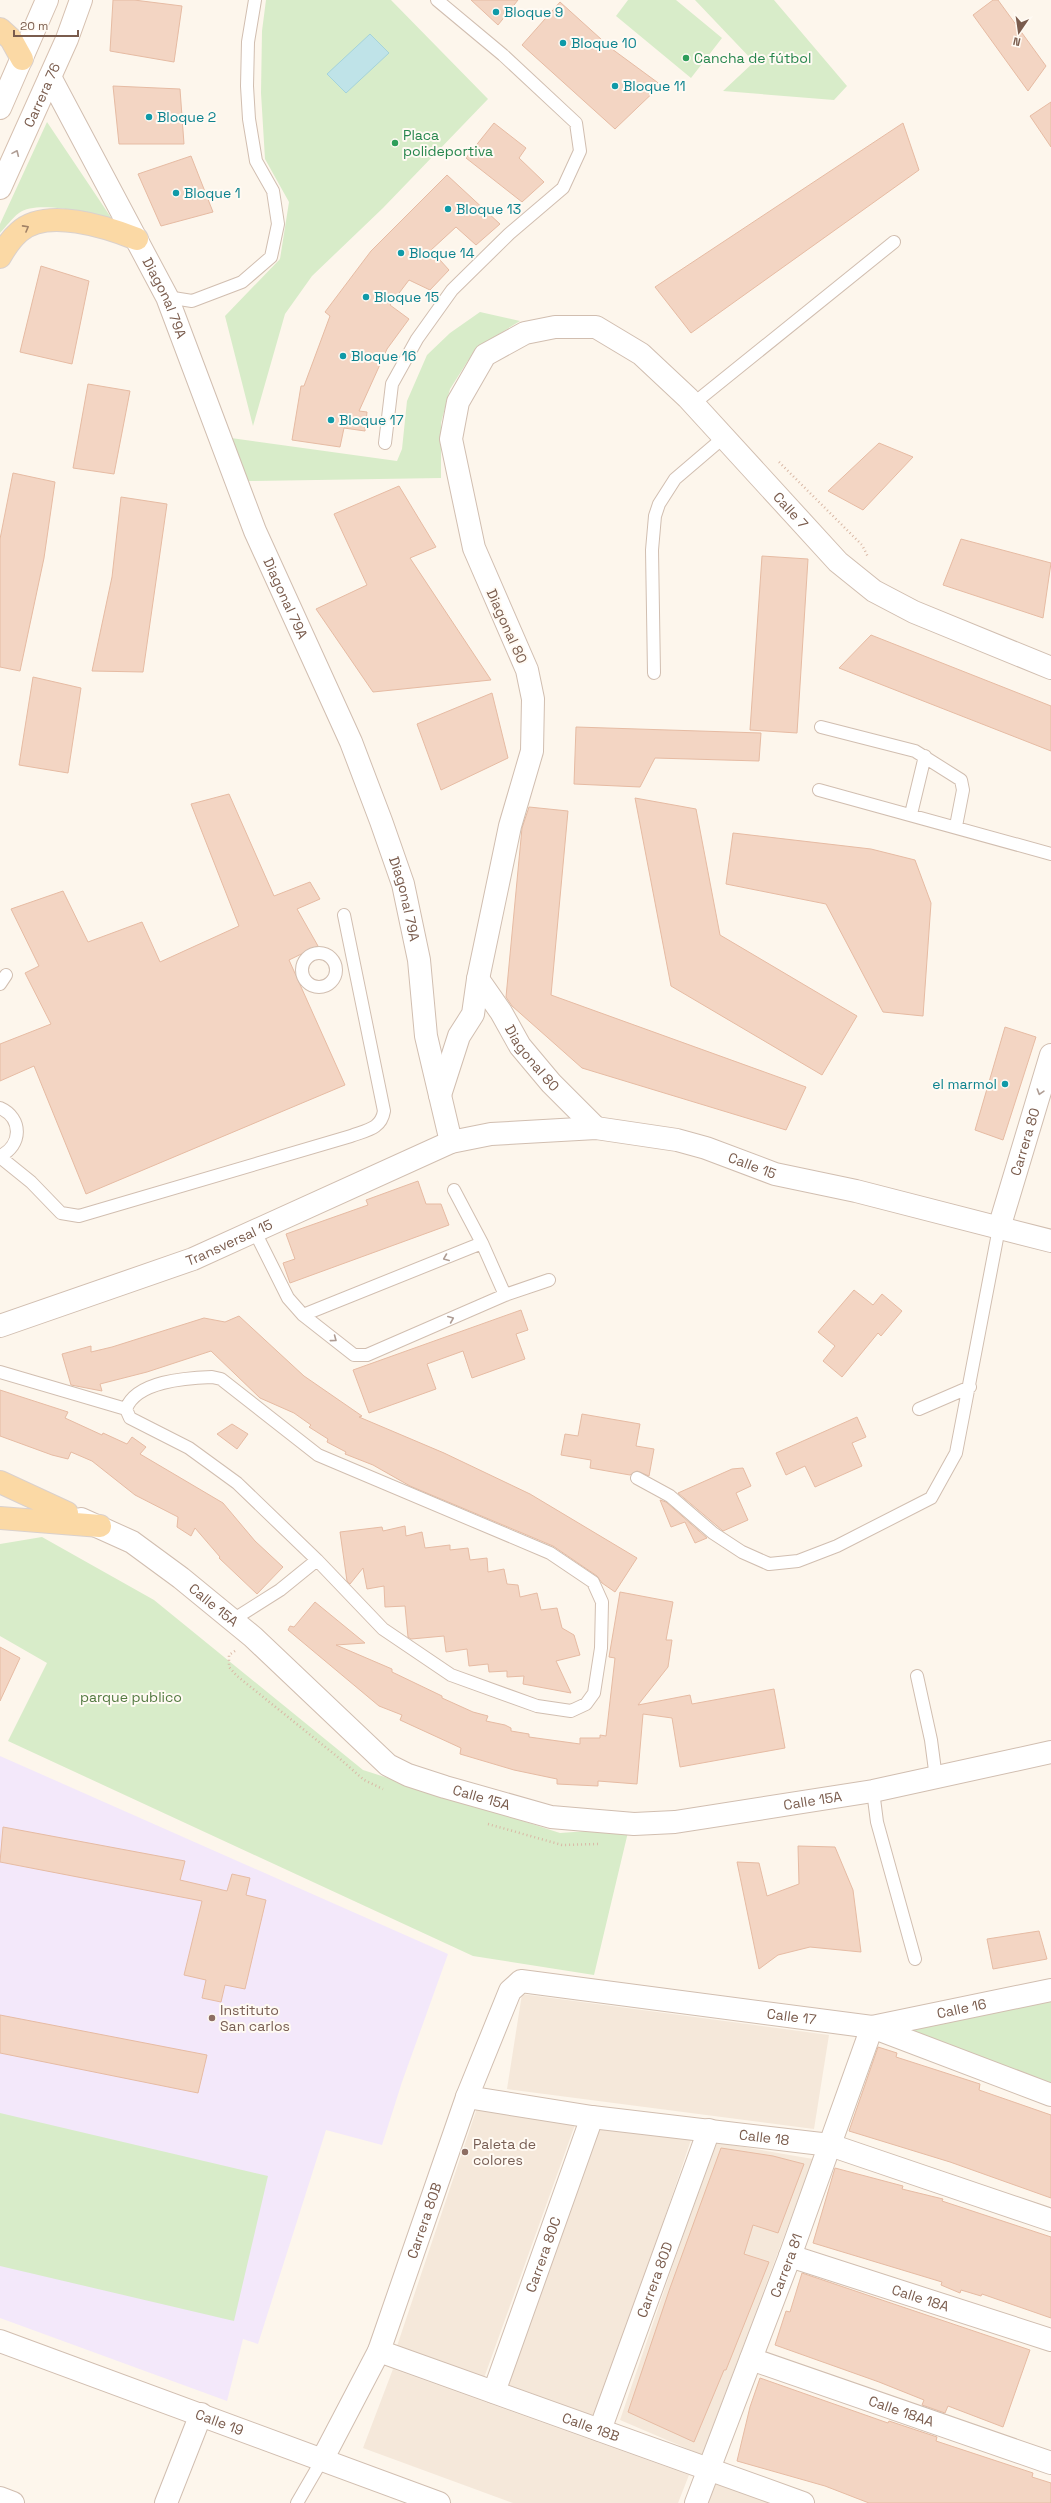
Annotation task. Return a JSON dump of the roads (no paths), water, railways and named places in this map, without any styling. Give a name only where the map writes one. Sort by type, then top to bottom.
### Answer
[{"type":"main road","points":[[0,29],[11,39],[22,59]]},
{"type":"main road","points":[[0,257],[19,232],[31,225],[45,221],[64,220],[101,226],[137,239]]},
{"type":"main road","points":[[0,1482],[67,1513]]},
{"type":"main road","points":[[0,1518],[100,1526]]},
{"type":"street","points":[[0,108],[47,0]]},
{"type":"street","name":"Carrera 76","points":[[0,188],[50,77],[81,0]]},
{"type":"street","name":"Diagonal 79A","points":[[50,77],[167,297],[255,531],[352,742],[382,821],[403,884],[408,907],[419,960],[426,1036],[451,1142]]},
{"type":"street","name":"Calle 7","points":[[555,327],[596,327],[641,354],[693,404],[723,438],[792,509],[838,562],[874,591],[914,612],[1051,668]]},
{"type":"street","name":"Diagonal 80","points":[[440,1094],[459,1036],[473,1014],[478,979],[510,826],[532,751],[533,698],[527,670],[474,548],[451,439],[458,402],[485,355],[525,333],[555,327]]},
{"type":"street","name":"Diagonal 80","points":[[478,979],[502,1012],[520,1046],[551,1083],[596,1128]]},
{"type":"street","points":[[426,1036],[459,1036]]},
{"type":"street","name":"Carrera 80","points":[[999,1228],[1051,1055]]},
{"type":"street","name":"Calle 15","points":[[451,1142],[491,1134],[596,1128],[677,1140],[706,1148],[775,1174],[856,1191],[1051,1241]]},
{"type":"street","name":"Transversal 15","points":[[0,1326],[193,1259],[451,1142]]},
{"type":"street","name":"Calle 15A","points":[[0,1494],[67,1513],[100,1526],[132,1542],[158,1559],[231,1621],[253,1637],[388,1765],[408,1775],[551,1817],[634,1824],[675,1822],[872,1791],[1051,1752]]},
{"type":"street","name":"Calle 17","points":[[521,1981],[872,2027],[1051,2094]]},
{"type":"street","name":"Carrera 80B","points":[[322,2460],[379,2351],[467,2097],[510,1991],[521,1981]]},
{"type":"street","name":"Calle 16","points":[[872,2027],[1051,1990]]},
{"type":"street","name":"Carrera 81","points":[[696,2503],[790,2256],[872,2027]]},
{"type":"street","name":"Calle 18","points":[[467,2097],[592,2117],[830,2145],[1051,2220]]},
{"type":"street","name":"Carrera 80C","points":[[494,2392],[592,2117]]},
{"type":"street","name":"Carrera 80D","points":[[600,2430],[710,2130]]},
{"type":"street","name":"Calle 18A","points":[[790,2256],[1051,2340]]},
{"type":"street","name":"Calle 19","points":[[0,2341],[439,2503]]},
{"type":"street","name":"Calle 18B","points":[[379,2351],[803,2503]]},
{"type":"street","name":"Calle 18AA","points":[[750,2359],[1051,2463]]},
{"type":"street","points":[[166,2503],[201,2414]]},
{"type":"street","points":[[0,2498],[13,2503]]},
{"type":"lane","points":[[167,297],[192,301],[242,282],[271,257],[278,224],[273,192],[256,161],[249,119],[247,86],[248,42],[255,0]]},
{"type":"lane","points":[[384,444],[392,384],[417,339],[452,290],[509,234],[563,188],[580,151],[576,123],[503,55],[437,0]]},
{"type":"lane","points":[[693,404],[894,242]]},
{"type":"lane","points":[[654,673],[652,550],[655,516],[659,504],[675,479],[723,438]]},
{"type":"lane","points":[[821,727],[915,750],[961,780],[963,790],[956,826]]},
{"type":"lane","points":[[911,814],[925,756]]},
{"type":"lane","points":[[819,790],[956,826],[1051,854]]},
{"type":"lane","points":[[0,1108],[12,1116],[18,1132],[13,1147],[0,1157],[31,1182],[61,1213],[80,1216],[351,1136],[376,1126],[382,1120],[384,1110],[344,915]]},
{"type":"lane","points":[[336,972],[355,968]]},
{"type":"lane","points":[[454,1190],[482,1243],[505,1295]]},
{"type":"lane","points":[[638,1478],[670,1496],[713,1533],[742,1552],[769,1564],[798,1561],[837,1546],[931,1498],[956,1453],[970,1387],[999,1228]]},
{"type":"lane","points":[[255,1232],[288,1298],[303,1316],[354,1355],[360,1356],[367,1355],[505,1295],[549,1280]]},
{"type":"lane","points":[[303,1316],[482,1243]]},
{"type":"lane","points":[[0,1372],[126,1409]]},
{"type":"lane","points":[[212,1376],[221,1379],[318,1455],[550,1554],[593,1582],[602,1602],[602,1648],[594,1693],[586,1704],[571,1711],[537,1706],[451,1674],[383,1629],[317,1560],[237,1483],[189,1448],[130,1418],[126,1409],[129,1400],[138,1393],[151,1387],[183,1378],[212,1376]]},
{"type":"lane","points":[[919,1409],[970,1387]]},
{"type":"lane","points":[[231,1621],[280,1590],[317,1560]]},
{"type":"lane","points":[[917,1676],[931,1740],[936,1778]]},
{"type":"lane","points":[[872,1791],[877,1822],[915,1959]]},
{"type":"lane","points":[[297,2503],[322,2460]]},
{"type":"water","points":[[370,34],[389,53],[346,93],[327,74]]},
{"type":"place","name":"Bloque 9","points":[[496,12]]},
{"type":"place","name":"Bloque 10","points":[[563,43]]},
{"type":"place","name":"Cancha de fútbol","points":[[686,58]]},
{"type":"place","name":"Bloque 11","points":[[615,86]]},
{"type":"place","name":"Bloque 2","points":[[149,117]]},
{"type":"place","name":"Placa polideportiva","points":[[395,143]]},
{"type":"place","name":"Bloque 1","points":[[176,193]]},
{"type":"place","name":"Bloque 13","points":[[448,209]]},
{"type":"place","name":"Bloque 14","points":[[401,253]]},
{"type":"place","name":"Bloque 15","points":[[366,297]]},
{"type":"place","name":"Bloque 16","points":[[343,356]]},
{"type":"place","name":"Bloque 17","points":[[331,420]]},
{"type":"place","name":"el marmol","points":[[1005,1084]]},
{"type":"place","name":"Instituto San carlos","points":[[212,2018]]},
{"type":"place","name":"Paleta de colores","points":[[465,2152]]},
{"type":"park label","name":"parque publico","points":[[131,1697]]}]
